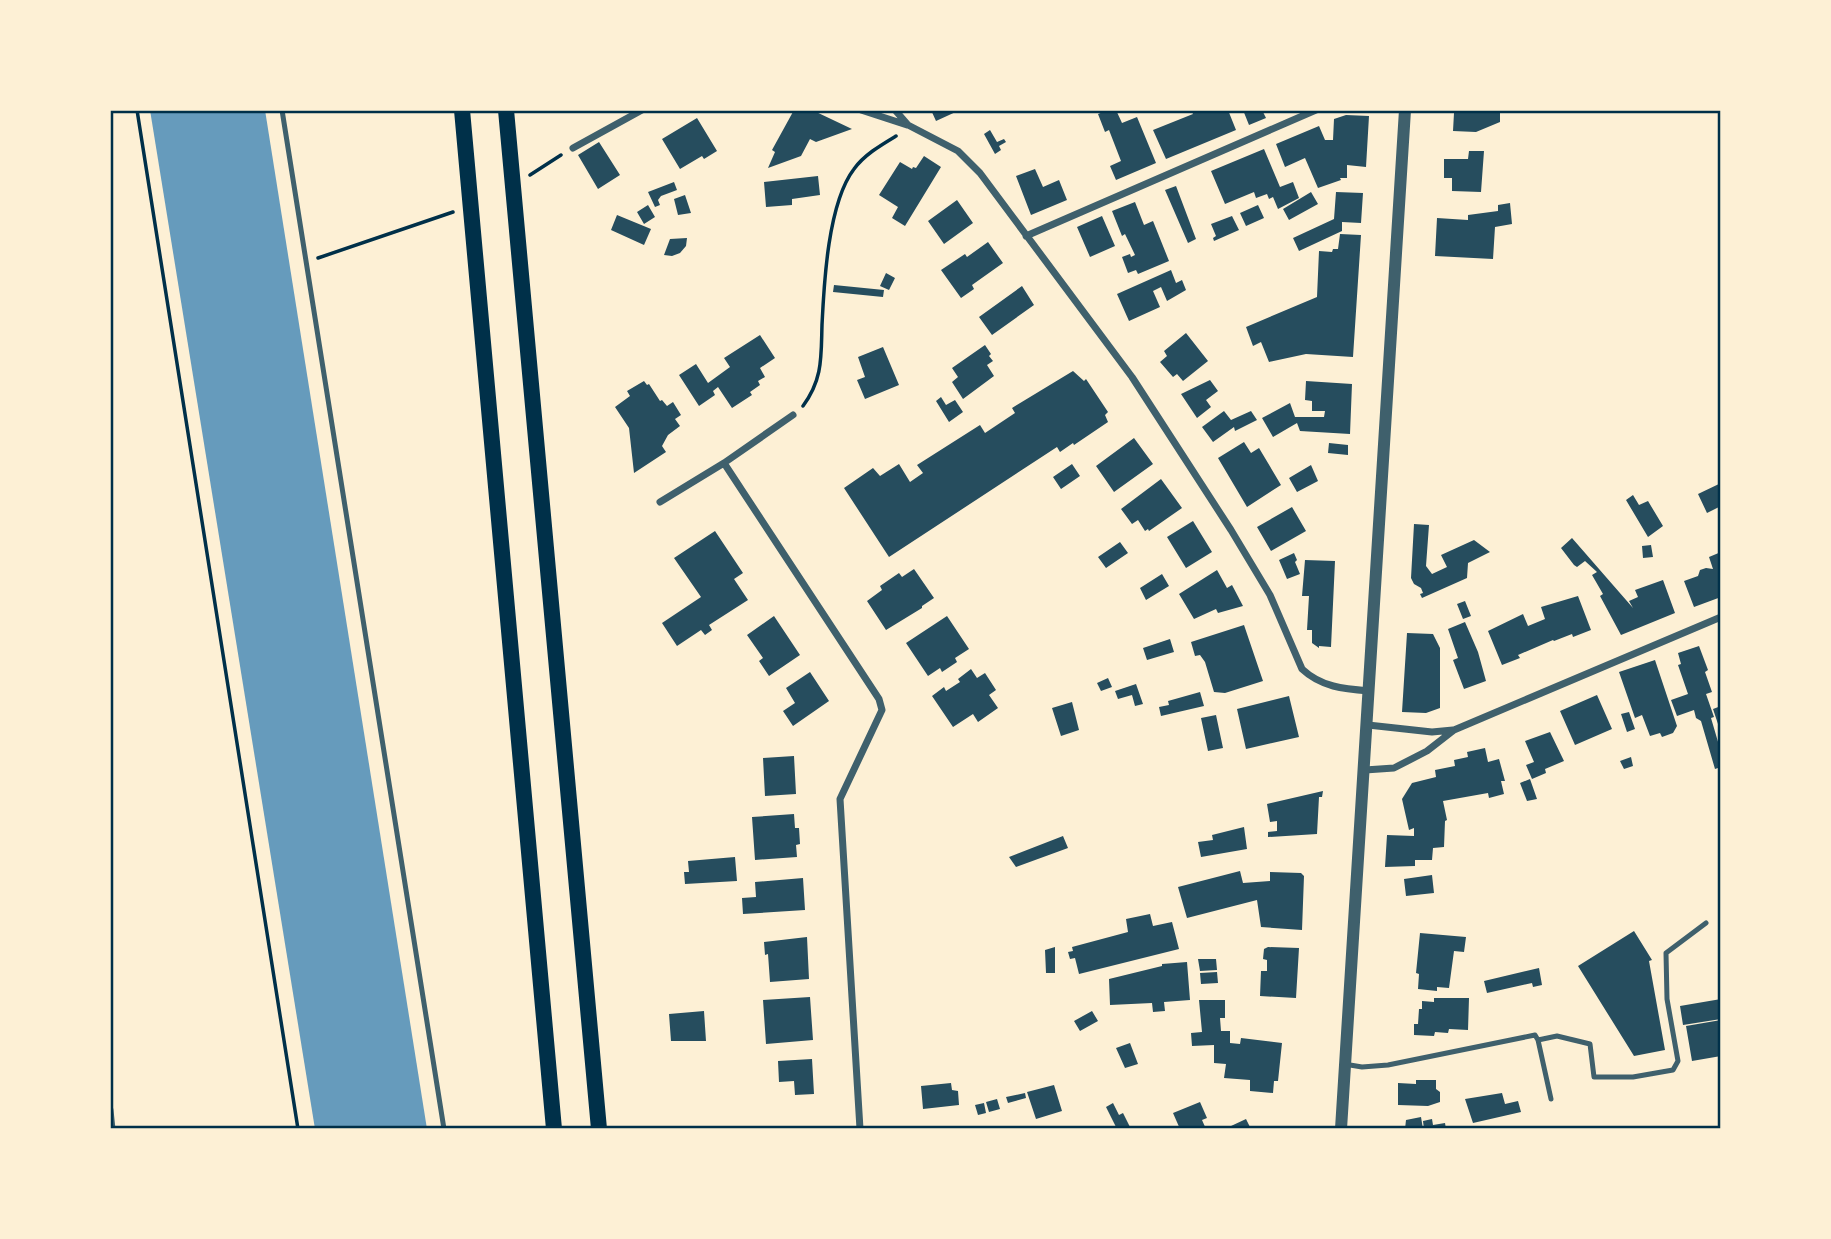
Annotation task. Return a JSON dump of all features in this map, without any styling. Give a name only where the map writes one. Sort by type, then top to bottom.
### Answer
[{"type":"main road","points":[[462,110],[554,1129]]},
{"type":"main road","points":[[506,110],[599,1129]]},
{"type":"street","points":[[573,148],[642,110]]},
{"type":"street","points":[[861,110],[908,125],[958,151],[980,173],[1132,377],[1270,595],[1302,669],[1311,678],[1326,685],[1369,691]]},
{"type":"street","points":[[895,110],[908,125]]},
{"type":"street","points":[[1026,236],[1316,110]]},
{"type":"street","points":[[1341,1129],[1405,110]]},
{"type":"street","points":[[660,502],[724,463],[793,415]]},
{"type":"street","points":[[724,463],[879,699],[882,710],[840,799],[860,1129]]},
{"type":"street","points":[[1365,770],[1394,768],[1427,751],[1454,730],[1721,617]]},
{"type":"street","points":[[1368,725],[1432,732],[1454,730]]},
{"type":"street","points":[[110,1110],[112,1129]]},
{"type":"lane","points":[[282,110],[444,1129]]},
{"type":"lane","points":[[1538,1040],[1557,1036],[1590,1044],[1594,1077],[1633,1077],[1673,1070],[1678,1061],[1667,999],[1666,953],[1706,923]]},
{"type":"lane","points":[[1344,1064],[1362,1067],[1388,1065],[1535,1035],[1550,1099]]},
{"type":"path","points":[[137,110],[298,1129]]},
{"type":"path","points":[[793,415],[804,405],[815,388],[820,371],[824,277],[835,219],[846,181],[855,167],[908,125]]},
{"type":"path","points":[[514,186],[573,148]]},
{"type":"path","points":[[306,262],[471,205]]},
{"type":"water","points":[[150,110],[265,110],[427,1129],[315,1129]]},
{"type":"building","points":[[794,110],[812,110],[852,129],[816,142],[810,139],[801,156],[768,168],[775,152],[772,150]]},
{"type":"building","points":[[931,110],[960,110],[936,121]]},
{"type":"building","points":[[1116,110],[1122,123],[1137,117],[1156,163],[1116,180],[1110,166],[1121,161],[1109,130],[1105,132],[1098,114]]},
{"type":"building","points":[[1191,110],[1228,110],[1236,130],[1166,159],[1153,130],[1193,114]]},
{"type":"building","points":[[1243,110],[1262,110],[1266,118],[1249,125]]},
{"type":"building","points":[[1500,110],[1500,122],[1476,132],[1453,131],[1454,113]]},
{"type":"building","points":[[1346,115],[1369,116],[1366,167],[1347,165],[1347,178],[1340,178],[1341,180],[1318,188],[1305,158],[1285,167],[1276,144],[1319,126],[1325,140],[1333,140],[1334,119]]},
{"type":"building","points":[[697,118],[717,151],[680,169],[662,139]]},
{"type":"building","points":[[990,130],[997,142],[1004,139],[1006,142],[999,146],[1001,150],[995,154],[984,134]]},
{"type":"building","points":[[599,142],[620,175],[598,189],[578,155]]},
{"type":"building","points":[[1264,149],[1280,187],[1293,182],[1299,198],[1278,209],[1273,197],[1269,199],[1267,194],[1256,198],[1254,192],[1225,204],[1211,171]]},
{"type":"building","points":[[1469,151],[1484,151],[1481,192],[1452,191],[1452,178],[1444,178],[1444,159],[1468,159]]},
{"type":"building","points":[[924,156],[941,167],[905,226],[892,218],[898,207],[879,195],[900,162],[912,169],[916,168]]},
{"type":"building","points":[[1035,169],[1043,187],[1059,180],[1067,200],[1031,215],[1016,176]]},
{"type":"building","points":[[818,176],[820,195],[792,199],[792,205],[766,207],[764,182]]},
{"type":"building","points":[[674,182],[677,190],[661,196],[658,200],[660,205],[655,207],[648,192]]},
{"type":"building","points":[[1176,186],[1196,239],[1188,243],[1165,190]]},
{"type":"building","points":[[1311,192],[1318,204],[1289,220],[1283,209]]},
{"type":"building","points":[[1336,192],[1363,193],[1361,223],[1342,222],[1342,231],[1299,251],[1293,238],[1334,219]]},
{"type":"building","points":[[685,195],[691,213],[678,215],[674,199]]},
{"type":"building","points":[[957,200],[973,223],[944,244],[928,221]]},
{"type":"building","points":[[1135,202],[1144,225],[1153,221],[1169,261],[1138,274],[1136,270],[1128,273],[1122,257],[1135,255],[1125,234],[1122,236],[1112,211]]},
{"type":"building","points":[[1510,203],[1512,224],[1495,227],[1493,259],[1435,256],[1437,218],[1468,220],[1468,215],[1498,211],[1498,205]]},
{"type":"building","points":[[648,205],[655,217],[644,224],[637,212]]},
{"type":"building","points":[[1258,205],[1264,218],[1246,226],[1240,213]]},
{"type":"building","points":[[617,215],[651,229],[644,245],[611,230]]},
{"type":"building","points":[[1102,216],[1115,246],[1090,257],[1077,227]]},
{"type":"building","points":[[1232,216],[1239,230],[1214,241],[1216,236],[1211,224]]},
{"type":"building","points":[[1340,234],[1361,235],[1353,357],[1306,354],[1269,362],[1261,342],[1253,346],[1246,327],[1317,297],[1319,251],[1332,252],[1333,249],[1338,249]]},
{"type":"building","points":[[687,238],[686,246],[680,253],[664,255],[670,239]]},
{"type":"building","points":[[988,242],[1003,263],[972,285],[974,289],[961,298],[941,270],[965,254],[967,257]]},
{"type":"building","points":[[1171,270],[1176,283],[1182,280],[1186,290],[1167,301],[1161,287],[1153,291],[1160,307],[1129,321],[1117,294]]},
{"type":"building","points":[[886,273],[895,278],[889,290],[880,286]]},
{"type":"building","points":[[834,285],[884,290],[883,297],[833,292]]},
{"type":"building","points":[[1022,286],[1034,305],[992,335],[979,317]]},
{"type":"building","points":[[1186,333],[1208,361],[1183,381],[1177,374],[1173,377],[1160,362],[1167,356],[1164,351]]},
{"type":"building","points":[[760,335],[775,358],[760,368],[765,377],[758,381],[760,385],[750,392],[752,395],[732,408],[718,387],[713,391],[715,395],[699,406],[679,375],[696,364],[708,383],[730,367],[724,358]]},
{"type":"building","points":[[985,345],[993,361],[987,365],[994,376],[963,399],[952,382],[958,377],[952,368]]},
{"type":"building","points":[[883,347],[899,385],[865,399],[857,380],[865,377],[858,357]]},
{"type":"building","points":[[1073,371],[1084,381],[1086,379],[1108,412],[1105,415],[1108,422],[1060,452],[1057,447],[889,557],[844,488],[873,468],[880,476],[899,464],[910,482],[923,473],[917,465],[980,425],[985,433],[1015,413],[1012,408]]},
{"type":"building","points":[[1210,380],[1218,391],[1206,400],[1211,407],[1197,418],[1181,394]]},
{"type":"building","points":[[644,381],[660,401],[667,406],[673,402],[681,415],[675,419],[680,426],[668,435],[662,446],[666,452],[634,473],[629,428],[615,407],[630,396],[627,391]]},
{"type":"building","points":[[1306,381],[1352,384],[1350,434],[1300,431],[1297,423],[1273,437],[1262,418],[1290,403],[1295,417],[1324,417],[1325,411],[1312,411],[1312,401],[1305,400]]},
{"type":"building","points":[[941,397],[946,405],[955,400],[963,412],[949,422],[936,401]]},
{"type":"building","points":[[1224,411],[1231,420],[1251,411],[1257,420],[1235,431],[1234,427],[1213,442],[1202,427]]},
{"type":"building","points":[[1134,438],[1153,464],[1114,492],[1096,466]]},
{"type":"building","points":[[1244,442],[1251,453],[1259,448],[1281,485],[1247,507],[1218,458]]},
{"type":"building","points":[[1329,443],[1348,445],[1348,455],[1328,453]]},
{"type":"building","points":[[1072,464],[1080,476],[1061,489],[1053,477]]},
{"type":"building","points":[[1311,465],[1318,481],[1297,492],[1289,478]]},
{"type":"building","points":[[1161,479],[1182,508],[1149,531],[1145,531],[1138,520],[1132,524],[1121,509]]},
{"type":"building","points":[[1721,483],[1721,506],[1707,513],[1698,494]]},
{"type":"building","points":[[1633,495],[1639,505],[1648,501],[1663,526],[1648,537],[1626,500]]},
{"type":"building","points":[[1292,507],[1306,531],[1271,551],[1257,527]]},
{"type":"building","points":[[1193,521],[1212,552],[1186,568],[1167,537]]},
{"type":"building","points":[[1414,524],[1429,525],[1426,566],[1432,574],[1447,567],[1441,555],[1474,540],[1490,552],[1468,563],[1467,578],[1422,598],[1421,588],[1414,584],[1411,578]]},
{"type":"building","points":[[715,531],[743,573],[734,579],[748,600],[709,625],[712,630],[705,635],[701,630],[677,646],[662,623],[701,597],[674,558]]},
{"type":"building","points":[[1572,538],[1633,608],[1629,601],[1638,597],[1635,590],[1663,580],[1675,613],[1621,635],[1592,575],[1597,572],[1585,561],[1577,567],[1574,565],[1561,548]]},
{"type":"building","points":[[1120,542],[1128,553],[1106,568],[1098,557]]},
{"type":"building","points":[[1651,545],[1653,557],[1643,558],[1642,546]]},
{"type":"building","points":[[1721,552],[1721,597],[1694,607],[1684,581],[1698,576],[1700,570],[1713,569],[1709,557]]},
{"type":"building","points":[[1294,553],[1300,574],[1287,579],[1279,560]]},
{"type":"building","points":[[1305,560],[1335,561],[1331,647],[1319,648],[1312,643],[1312,630],[1307,630],[1309,596],[1302,596]]},
{"type":"building","points":[[914,569],[934,598],[886,630],[867,601],[882,590],[880,586],[899,573],[902,577]]},
{"type":"building","points":[[1217,570],[1227,588],[1232,585],[1243,606],[1218,613],[1216,609],[1194,619],[1179,594]]},
{"type":"building","points":[[1162,574],[1169,586],[1146,600],[1140,588]]},
{"type":"building","points":[[1578,596],[1591,630],[1573,637],[1572,634],[1553,640],[1502,665],[1488,631],[1523,614],[1528,626],[1545,619],[1541,607]]},
{"type":"building","points":[[1465,601],[1471,616],[1463,619],[1457,604]]},
{"type":"building","points":[[774,616],[800,655],[769,676],[759,661],[763,658],[747,635]]},
{"type":"building","points":[[947,616],[969,649],[955,658],[957,662],[942,672],[940,668],[928,676],[906,643]]},
{"type":"building","points":[[1465,622],[1478,652],[1486,681],[1464,689],[1453,660],[1458,658],[1448,629]]},
{"type":"building","points":[[1244,625],[1263,681],[1225,693],[1214,692],[1205,662],[1200,655],[1195,656],[1191,642]]},
{"type":"building","points":[[1407,633],[1433,634],[1440,648],[1440,708],[1426,713],[1402,712]]},
{"type":"building","points":[[1170,639],[1174,652],[1147,660],[1143,648]]},
{"type":"building","points":[[1699,646],[1708,670],[1705,672],[1712,692],[1706,694],[1721,752],[1721,767],[1715,769],[1701,721],[1696,718],[1694,710],[1677,716],[1671,700],[1688,694],[1678,665],[1681,664],[1678,653]]},
{"type":"building","points":[[1655,660],[1677,726],[1673,733],[1662,737],[1660,733],[1650,736],[1642,715],[1635,718],[1619,672]]},
{"type":"building","points":[[971,669],[977,678],[985,673],[996,690],[989,695],[998,708],[978,722],[973,714],[953,727],[932,696],[944,687],[946,691],[960,682],[958,679]]},
{"type":"building","points":[[810,672],[829,701],[793,726],[783,711],[795,703],[786,688]]},
{"type":"building","points":[[1108,678],[1112,687],[1101,691],[1097,683]]},
{"type":"building","points":[[1136,684],[1143,704],[1135,706],[1132,695],[1118,699],[1115,691]]},
{"type":"building","points":[[1200,692],[1204,706],[1161,716],[1159,707],[1169,705],[1168,701]]},
{"type":"building","points":[[1597,695],[1612,729],[1575,745],[1560,711]]},
{"type":"building","points":[[1289,696],[1299,737],[1246,749],[1237,709]]},
{"type":"building","points":[[1072,702],[1079,730],[1061,736],[1052,708]]},
{"type":"building","points":[[1721,706],[1721,723],[1718,724],[1713,709]]},
{"type":"building","points":[[1629,712],[1635,729],[1627,732],[1621,714]]},
{"type":"building","points":[[1216,715],[1223,748],[1208,751],[1201,718]]},
{"type":"building","points":[[1550,732],[1564,761],[1545,769],[1546,773],[1532,779],[1526,765],[1534,762],[1525,741]]},
{"type":"building","points":[[1485,748],[1488,762],[1499,759],[1505,781],[1501,781],[1504,794],[1489,798],[1488,793],[1443,801],[1447,820],[1444,847],[1433,848],[1432,860],[1415,860],[1415,866],[1385,867],[1387,835],[1414,836],[1414,828],[1409,830],[1402,799],[1412,783],[1436,777],[1435,770],[1455,766],[1454,760],[1468,757],[1467,752]]},
{"type":"building","points":[[794,756],[796,794],[765,796],[763,758]]},
{"type":"building","points":[[1631,757],[1633,766],[1624,769],[1620,761]]},
{"type":"building","points":[[1530,779],[1537,799],[1527,801],[1520,783]]},
{"type":"building","points":[[1323,791],[1322,797],[1319,797],[1317,834],[1268,837],[1268,832],[1277,831],[1277,821],[1270,822],[1267,804]]},
{"type":"building","points":[[794,814],[795,828],[799,828],[797,857],[755,860],[752,817]]},
{"type":"building","points":[[1244,827],[1247,849],[1201,857],[1198,842],[1213,840],[1212,835]]},
{"type":"building","points":[[1063,836],[1068,848],[1016,867],[1009,857]]},
{"type":"building","points":[[735,857],[737,881],[685,884],[684,872],[689,872],[688,861]]},
{"type":"building","points":[[1240,871],[1243,883],[1270,881],[1270,872],[1301,873],[1304,876],[1302,930],[1261,927],[1257,900],[1187,918],[1178,887]]},
{"type":"building","points":[[1432,875],[1434,893],[1406,896],[1404,879]]},
{"type":"building","points":[[803,878],[805,910],[743,914],[742,898],[756,897],[755,882]]},
{"type":"building","points":[[1150,914],[1153,926],[1172,922],[1179,949],[1079,974],[1075,958],[1070,959],[1068,952],[1073,951],[1072,947],[1128,932],[1126,919]]},
{"type":"building","points":[[1634,931],[1652,960],[1649,961],[1665,1050],[1634,1056],[1578,966]]},
{"type":"building","points":[[1420,933],[1466,937],[1464,952],[1454,951],[1449,988],[1437,987],[1437,991],[1418,989],[1419,974],[1416,973]]},
{"type":"building","points":[[807,937],[809,979],[770,982],[768,954],[765,955],[764,942]]},
{"type":"building","points":[[1055,947],[1055,973],[1046,973],[1045,950]]},
{"type":"building","points":[[1299,948],[1296,998],[1260,996],[1261,971],[1267,971],[1267,960],[1263,959],[1264,949]]},
{"type":"building","points":[[1198,959],[1216,959],[1217,970],[1200,971]]},
{"type":"building","points":[[1187,962],[1190,1000],[1164,1002],[1165,1011],[1153,1012],[1152,1003],[1110,1005],[1109,979],[1162,964]]},
{"type":"building","points":[[1539,968],[1542,985],[1533,987],[1532,983],[1487,993],[1484,981]]},
{"type":"building","points":[[1217,972],[1218,983],[1201,984],[1200,973]]},
{"type":"building","points":[[810,997],[813,1040],[766,1044],[763,1000]]},
{"type":"building","points":[[1434,998],[1469,998],[1468,1030],[1449,1029],[1448,1033],[1435,1032],[1434,1036],[1414,1035],[1414,1024],[1418,1024],[1422,1001],[1434,1002]]},
{"type":"building","points":[[1721,999],[1721,1019],[1683,1025],[1680,1006]]},
{"type":"building","points":[[1199,1000],[1225,1000],[1225,1018],[1220,1018],[1221,1031],[1230,1031],[1230,1043],[1240,1044],[1241,1038],[1282,1043],[1278,1081],[1274,1081],[1273,1093],[1250,1091],[1250,1080],[1224,1078],[1226,1064],[1214,1063],[1214,1045],[1192,1046],[1191,1033],[1202,1032]]},
{"type":"building","points":[[704,1011],[706,1041],[671,1041],[669,1014]]},
{"type":"building","points":[[1092,1011],[1098,1021],[1080,1031],[1074,1021]]},
{"type":"building","points":[[1721,1020],[1721,1056],[1692,1061],[1686,1026]]},
{"type":"building","points":[[1130,1043],[1138,1064],[1125,1068],[1116,1048]]},
{"type":"building","points":[[812,1059],[814,1094],[795,1095],[794,1081],[779,1082],[778,1061]]},
{"type":"building","points":[[1416,1080],[1436,1080],[1440,1102],[1428,1106],[1398,1105],[1398,1083],[1416,1084]]},
{"type":"building","points":[[951,1083],[952,1090],[958,1091],[959,1105],[923,1109],[921,1086]]},
{"type":"building","points":[[1054,1085],[1062,1111],[1036,1119],[1027,1092]]},
{"type":"building","points":[[1025,1093],[1026,1098],[1008,1103],[1006,1097]]},
{"type":"building","points":[[1502,1093],[1505,1104],[1518,1101],[1521,1112],[1473,1123],[1465,1099]]},
{"type":"building","points":[[997,1099],[1000,1109],[989,1112],[986,1102]]},
{"type":"building","points":[[1200,1102],[1207,1118],[1202,1120],[1206,1129],[1180,1129],[1173,1113]]},
{"type":"building","points":[[984,1103],[986,1113],[978,1115],[975,1105]]},
{"type":"building","points":[[1113,1103],[1119,1115],[1123,1113],[1131,1129],[1117,1129],[1106,1107]]},
{"type":"building","points":[[1421,1117],[1423,1129],[1405,1129],[1406,1120]]},
{"type":"building","points":[[1246,1119],[1251,1129],[1232,1129],[1231,1126]]},
{"type":"building","points":[[1432,1119],[1433,1125],[1445,1123],[1446,1129],[1424,1129],[1423,1121]]}]
